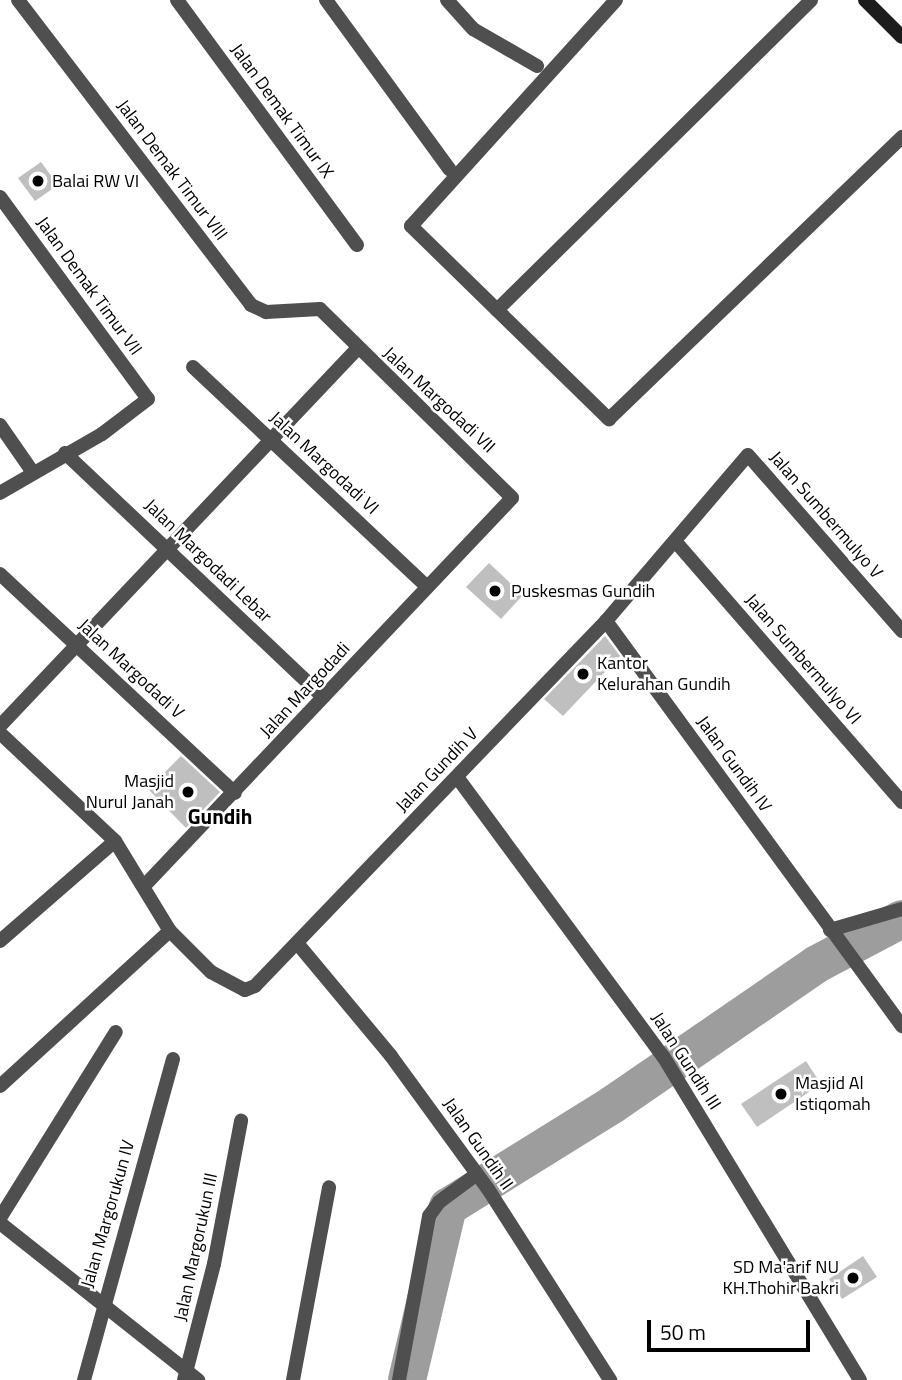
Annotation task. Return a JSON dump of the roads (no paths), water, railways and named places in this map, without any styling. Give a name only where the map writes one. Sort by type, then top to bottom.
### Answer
[{"type":"main road","points":[[865,0],[902,37]]},
{"type":"street","name":"Jalan Demak Timur VIII","points":[[18,0],[251,305],[266,312],[320,310]]},
{"type":"street","name":"Jalan Demak Timur IX","points":[[177,0],[356,245]]},
{"type":"street","points":[[326,0],[450,170]]},
{"type":"street","points":[[447,0],[473,29],[537,65]]},
{"type":"street","points":[[497,310],[811,0]]},
{"type":"street","points":[[610,2],[411,224],[613,420],[902,136]]},
{"type":"street","name":"Jalan Demak Timur VII","points":[[0,197],[148,398],[102,434],[65,453]]},
{"type":"street","name":"Jalan Margodadi VII","points":[[320,310],[357,349],[510,495],[492,519]]},
{"type":"street","points":[[0,726],[80,648],[270,437],[357,349]]},
{"type":"street","name":"Jalan Margodadi VI","points":[[193,367],[428,587]]},
{"type":"street","points":[[0,425],[32,471]]},
{"type":"street","points":[[0,493],[65,453]]},
{"type":"street","name":"Jalan Margodadi Lebar","points":[[65,453],[323,697]]},
{"type":"street","name":"Jalan Gundih V","points":[[0,733],[115,841],[145,886],[170,931],[238,991],[256,986],[606,621],[748,455]]},
{"type":"street","name":"Jalan Sumbermulyo V","points":[[748,455],[902,631]]},
{"type":"street","name":"Jalan Margodadi","points":[[145,886],[492,519]]},
{"type":"street","name":"Jalan Sumbermulyo VI","points":[[675,541],[902,802]]},
{"type":"street","name":"Jalan Margodadi V","points":[[0,574],[235,793]]},
{"type":"street","name":"Jalan Gundih IV","points":[[606,621],[902,1026]]},
{"type":"street","name":"Jalan Gundih III","points":[[457,777],[663,1056],[860,1380]]},
{"type":"street","points":[[0,941],[115,841]]},
{"type":"street","points":[[834,936],[902,909]]},
{"type":"street","points":[[0,1086],[170,931]]},
{"type":"street","name":"Jalan Gundih II","points":[[297,943],[391,1056],[488,1189],[610,1380]]},
{"type":"street","points":[[116,1032],[0,1220],[185,1375],[198,1380]]},
{"type":"street","name":"Jalan Margorukun IV","points":[[84,1380],[102,1306],[173,1059]]},
{"type":"street","name":"Jalan Margorukun III","points":[[185,1375],[214,1264],[241,1121]]},
{"type":"street","points":[[399,1380],[429,1216],[439,1202],[477,1175]]},
{"type":"street","points":[[293,1380],[329,1187]]},
{"type":"waterway","points":[[407,1380],[448,1207],[612,1105],[817,964],[902,919]]},
{"type":"place","name":"Balai RW VI","points":[[38,181]]},
{"type":"place","name":"Puskesmas Gundih","points":[[495,591]]},
{"type":"place","name":"Kantor Kelurahan Gundih","points":[[583,674]]},
{"type":"place","name":"Masjid Nurul Janah","points":[[188,792]]},
{"type":"place","name":"Masjid Al Istiqomah","points":[[781,1094]]},
{"type":"place","name":"SD Ma'arif NU KH.Thohir Bakri","points":[[853,1278]]},
{"type":"district","name":"Gundih","points":[[220,816]]}]
